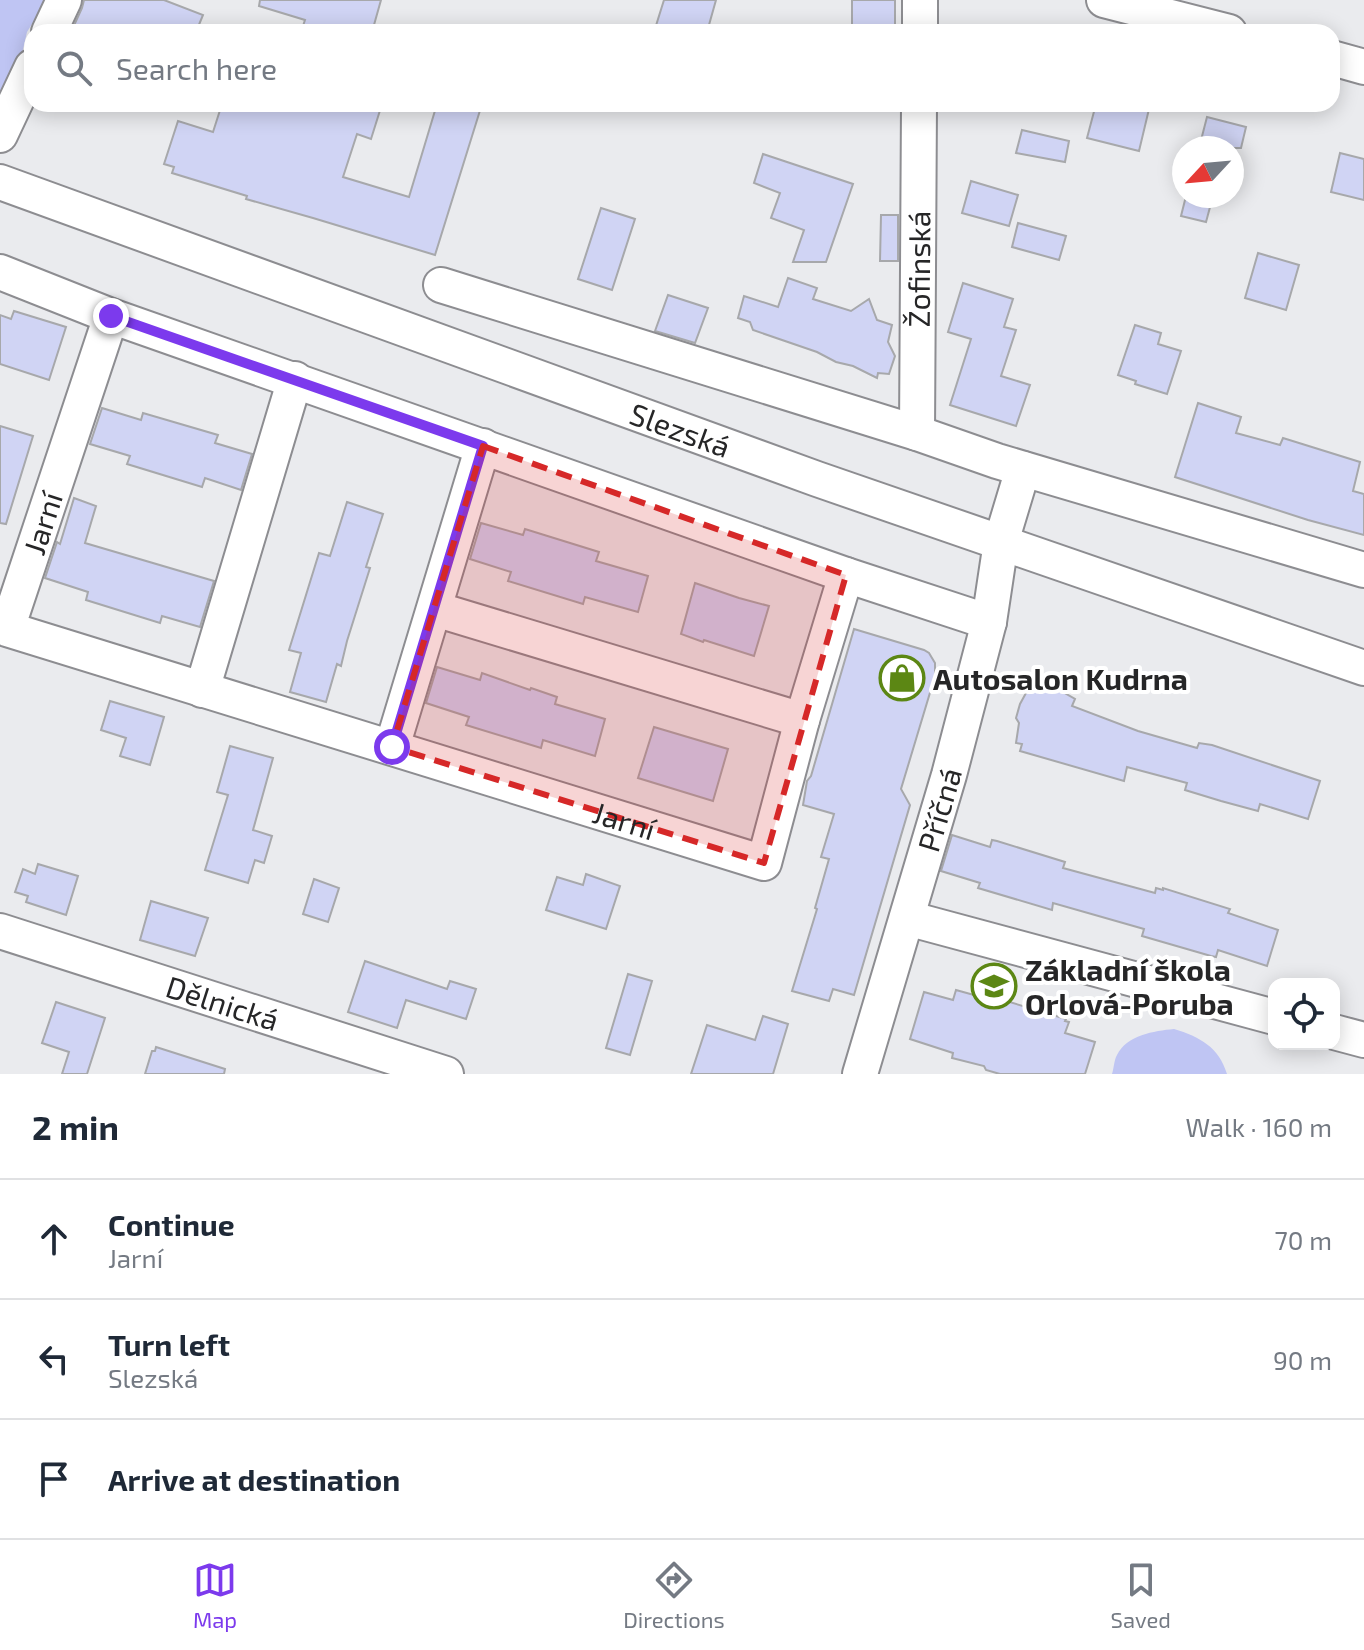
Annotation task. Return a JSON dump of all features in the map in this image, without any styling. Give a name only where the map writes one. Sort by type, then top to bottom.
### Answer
[{"type":"street","points":[[53,24],[64,0]]},
{"type":"street","points":[[920,0],[920,24]]},
{"type":"street","points":[[1104,0],[1198,24]]},
{"type":"street","points":[[1340,60],[1364,67]]},
{"type":"street","points":[[0,135],[24,84]]},
{"type":"street","name":"Žofinská","points":[[917,433],[919,112]]},
{"type":"street","name":"Slezská","points":[[5,184],[817,479],[1364,668]]},
{"type":"street","points":[[0,272],[111,316],[846,575],[989,622]]},
{"type":"street","points":[[441,285],[1023,469],[1364,570]]},
{"type":"street","name":"Jarní","points":[[111,316],[7,629],[764,863],[802,720]]},
{"type":"street","points":[[202,690],[295,379]]},
{"type":"street","points":[[392,747],[483,446]]},
{"type":"street","name":"Příčná","points":[[860,1074],[949,775],[989,622],[1001,542],[1023,469]]},
{"type":"street","points":[[435,609],[802,720],[846,575]]},
{"type":"street","points":[[907,918],[1268,1015]]},
{"type":"street","name":"Dělnická","points":[[0,931],[446,1074]]},
{"type":"street","points":[[1340,1034],[1364,1040]]},
{"type":"highlighted area","points":[[483,446],[846,575],[764,863],[392,747]]},
{"type":"shaded area","points":[[0,0],[47,0],[32,24],[24,24],[24,45],[0,139]]},
{"type":"shaded area","points":[[1174,1029],[1207,1044],[1219,1057],[1227,1074],[1112,1074],[1116,1057],[1127,1043],[1150,1033]]},
{"type":"building","points":[[84,0],[164,0],[203,15],[199,24],[75,24]]},
{"type":"building","points":[[260,0],[381,0],[374,24],[304,24],[305,20],[259,6]]},
{"type":"building","points":[[664,0],[716,0],[709,24],[656,24]]},
{"type":"building","points":[[852,0],[895,0],[895,24],[852,24]]},
{"type":"building","points":[[219,112],[379,112],[371,139],[357,134],[343,177],[409,197],[435,112],[480,112],[435,255],[246,199],[247,196],[172,173],[174,167],[164,164],[178,121],[213,132]]},
{"type":"building","points":[[1094,112],[1148,112],[1139,151],[1087,138]]},
{"type":"building","points":[[1207,117],[1246,127],[1244,136],[1202,136]]},
{"type":"building","points":[[1022,130],[1069,141],[1065,162],[1016,153]]},
{"type":"building","points":[[1340,153],[1364,159],[1364,200],[1331,192]]},
{"type":"building","points":[[763,154],[853,184],[826,262],[793,262],[804,230],[771,218],[780,193],[754,183]]},
{"type":"building","points":[[971,181],[1018,195],[1009,226],[962,213]]},
{"type":"building","points":[[601,208],[635,219],[612,290],[578,279]]},
{"type":"building","points":[[1183,208],[1210,208],[1206,222],[1181,216]]},
{"type":"building","points":[[881,215],[898,215],[898,261],[880,261]]},
{"type":"building","points":[[1018,223],[1066,236],[1059,260],[1012,247]]},
{"type":"building","points":[[1258,253],[1299,265],[1286,310],[1245,298]]},
{"type":"building","points":[[788,278],[817,288],[813,299],[851,311],[869,299],[877,320],[892,325],[888,342],[895,356],[889,374],[878,373],[877,378],[817,352],[753,330],[750,322],[738,318],[744,296],[778,307]]},
{"type":"building","points":[[963,283],[1013,299],[1004,327],[1016,330],[1001,376],[1030,385],[1016,426],[950,405],[971,339],[948,332]]},
{"type":"building","points":[[668,295],[708,308],[695,343],[655,331]]},
{"type":"building","points":[[14,311],[66,327],[49,380],[0,364],[0,315],[11,319]]},
{"type":"building","points":[[1135,325],[1161,333],[1158,344],[1181,351],[1167,394],[1118,375]]},
{"type":"building","points":[[1198,403],[1241,417],[1236,433],[1280,445],[1283,438],[1360,462],[1353,491],[1364,494],[1364,535],[1175,477]]},
{"type":"building","points":[[102,408],[141,420],[143,413],[218,435],[215,443],[252,454],[241,490],[205,478],[202,487],[127,464],[130,456],[90,444]]},
{"type":"building","points":[[0,426],[33,436],[6,524],[0,523]]},
{"type":"building","points":[[74,498],[96,506],[85,543],[214,581],[200,627],[162,616],[160,623],[86,600],[88,592],[45,578],[57,542],[60,544]]},
{"type":"building","points":[[347,502],[383,514],[341,666],[337,664],[326,702],[290,692],[301,653],[289,650],[319,553],[330,556]]},
{"type":"building","points":[[481,523],[523,535],[525,529],[599,552],[596,561],[648,576],[638,612],[585,597],[583,604],[508,581],[511,572],[470,559]]},
{"type":"building","points":[[695,583],[769,606],[754,656],[681,634]]},
{"type":"building","points":[[854,629],[924,650],[935,663],[935,676],[901,789],[910,805],[854,995],[833,989],[829,1001],[792,991],[829,859],[821,857],[834,814],[803,805],[807,781]]},
{"type":"building","points":[[437,667],[480,680],[482,673],[531,688],[557,697],[555,704],[605,719],[595,756],[543,740],[541,748],[466,725],[469,717],[426,703]]},
{"type":"building","points":[[1046,687],[1075,699],[1072,706],[1138,731],[1197,748],[1199,743],[1212,745],[1320,781],[1308,819],[1260,804],[1258,811],[1221,801],[1185,790],[1187,783],[1127,767],[1124,781],[1020,751],[1022,744],[1016,743],[1019,723],[1016,718],[1020,704],[1026,693]]},
{"type":"building","points":[[110,701],[164,717],[150,765],[120,756],[126,738],[101,730]]},
{"type":"building","points":[[654,727],[728,749],[713,801],[638,778]]},
{"type":"building","points":[[230,746],[273,758],[253,830],[272,836],[264,863],[255,860],[248,883],[205,870],[228,795],[217,792]]},
{"type":"building","points":[[952,835],[990,847],[992,840],[997,841],[1065,862],[1063,868],[1155,893],[1156,888],[1163,888],[1230,909],[1228,913],[1278,930],[1267,966],[1218,950],[1216,957],[1142,936],[1144,929],[1053,903],[1052,910],[978,888],[980,883],[941,871]]},
{"type":"building","points":[[38,864],[78,876],[66,915],[26,902],[28,896],[15,892],[23,869],[35,874]]},
{"type":"building","points":[[586,874],[620,886],[606,929],[546,910],[557,877],[583,885]]},
{"type":"building","points":[[314,879],[339,888],[328,922],[303,914]]},
{"type":"building","points":[[151,901],[208,918],[195,956],[140,940]]},
{"type":"building","points":[[365,961],[447,989],[450,981],[476,989],[466,1019],[406,1000],[397,1028],[348,1012]]},
{"type":"building","points":[[628,974],[652,981],[630,1055],[606,1048]]},
{"type":"building","points":[[956,990],[992,1000],[993,997],[1066,1019],[1069,1022],[1065,1033],[1095,1042],[1085,1074],[1000,1074],[986,1070],[984,1066],[952,1058],[953,1053],[910,1039],[924,992],[953,1000]]},
{"type":"building","points":[[56,1002],[105,1018],[87,1074],[62,1074],[69,1052],[42,1043]]},
{"type":"building","points":[[763,1016],[788,1024],[773,1074],[691,1074],[707,1025],[755,1040]]},
{"type":"building","points":[[156,1047],[225,1069],[224,1074],[145,1074]]},
{"type":"place","name":"Autosalon Kudrna","points":[[902,678]]},
{"type":"place","name":"Základní škola Orlová-Poruba","points":[[994,986]]},
{"type":"route","points":[[111,316],[483,446],[392,747]]}]
